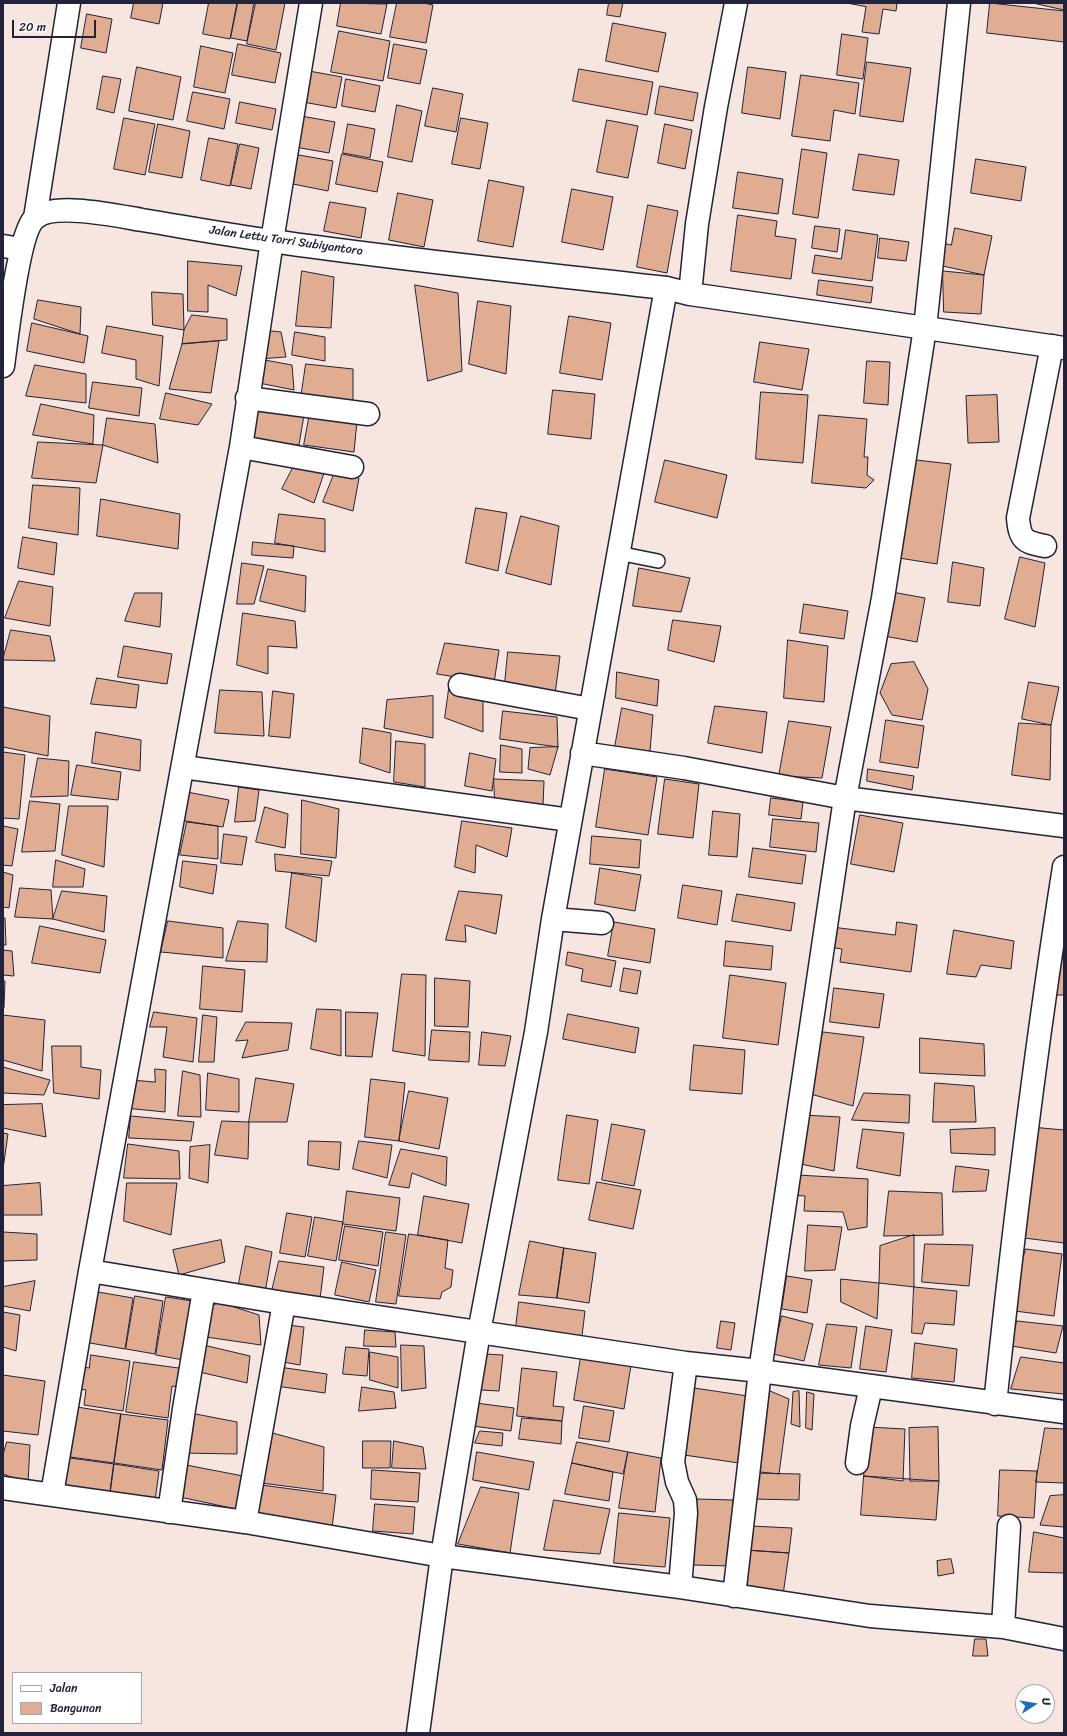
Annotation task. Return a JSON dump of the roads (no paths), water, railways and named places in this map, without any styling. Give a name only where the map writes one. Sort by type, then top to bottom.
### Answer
[{"type":"street","points":[[3,366],[12,248],[35,218],[69,3]]},
{"type":"street","points":[[52,1494],[90,1271],[241,447],[247,398],[311,3]]},
{"type":"street","points":[[690,294],[697,224],[716,107],[736,3]]},
{"type":"street","points":[[734,1596],[760,1371],[845,798],[883,598],[925,328],[960,3]]},
{"type":"street","name":"Jalan Lettu Torri Subiyantoro","points":[[35,218],[58,210],[72,210],[272,241],[666,288],[690,294],[1058,347]]},
{"type":"street","points":[[418,1733],[442,1556],[479,1332],[536,1032],[570,820],[666,288]]},
{"type":"street","points":[[1045,546],[1028,542],[1022,538],[1019,532],[1018,518],[1058,347]]},
{"type":"street","points":[[247,398],[368,414]]},
{"type":"street","points":[[241,447],[352,467]]},
{"type":"street","points":[[460,685],[590,710]]},
{"type":"street","points":[[582,753],[684,768],[845,798],[1064,826]]},
{"type":"street","points":[[183,767],[570,820]]},
{"type":"street","points":[[995,1404],[1004,1316],[1045,990],[1064,866]]},
{"type":"street","points":[[553,919],[602,924]]},
{"type":"street","points":[[90,1271],[284,1303],[686,1363],[760,1371],[995,1404],[1064,1412]]},
{"type":"street","points":[[169,1512],[184,1409],[204,1290]]},
{"type":"street","points":[[245,1522],[284,1303]]},
{"type":"street","points":[[680,1587],[686,1513],[685,1500],[677,1482],[674,1462],[686,1363]]},
{"type":"street","points":[[857,1463],[862,1426],[871,1387]]},
{"type":"street","points":[[3,1488],[245,1522],[442,1556],[680,1587],[870,1616],[1003,1626],[1064,1639]]},
{"type":"street","points":[[1003,1626],[1009,1526]]},
{"type":"lane","points":[[618,553],[658,561]]}]
